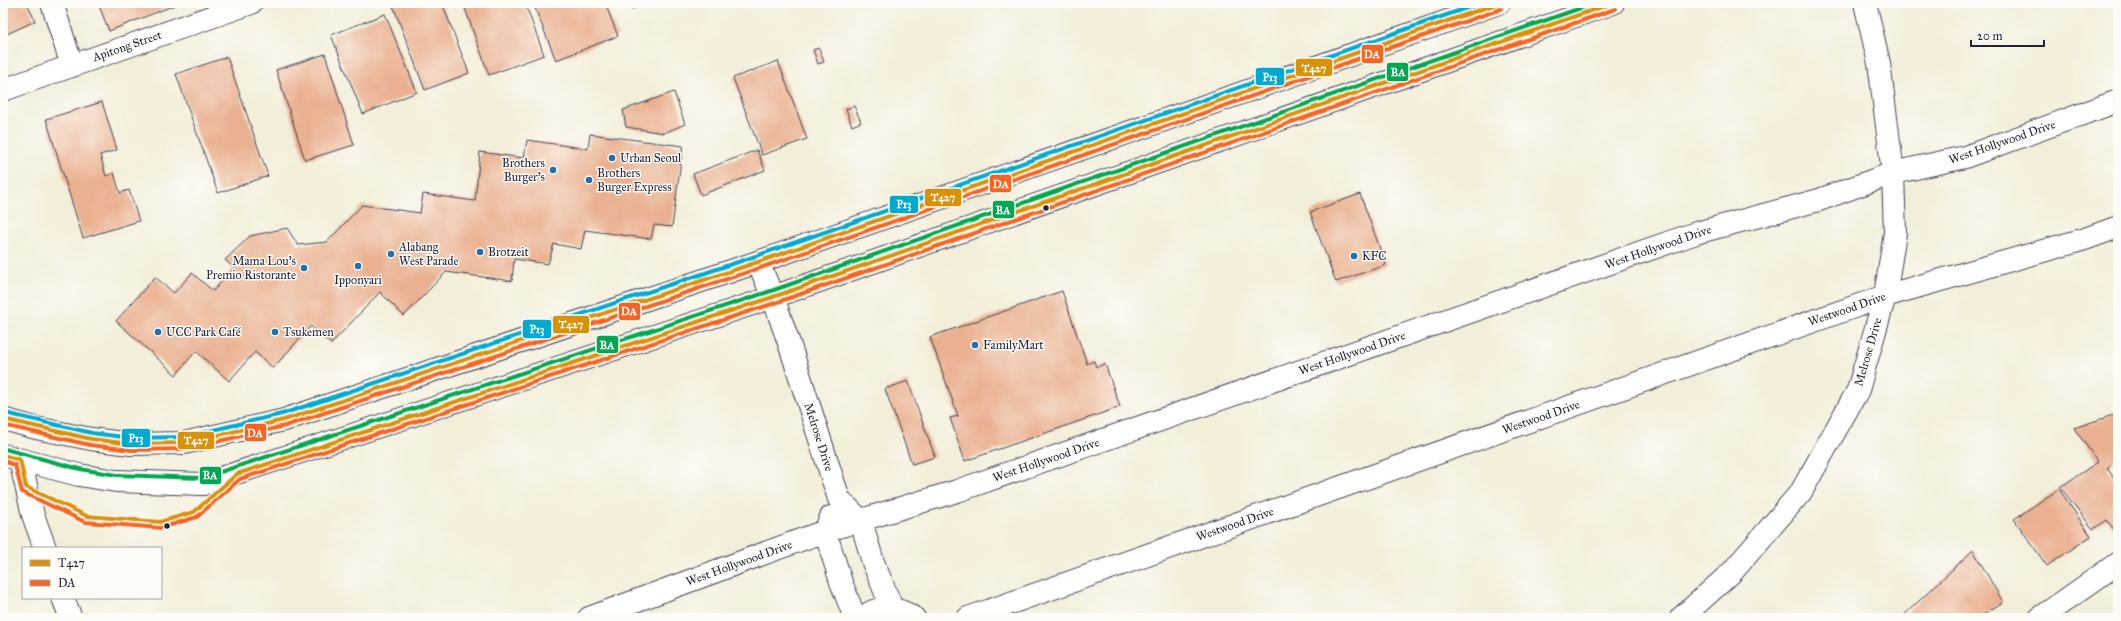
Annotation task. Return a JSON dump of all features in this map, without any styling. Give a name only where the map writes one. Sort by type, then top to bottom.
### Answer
[{"type":"street","points":[[52,3],[72,66]]},
{"type":"street","name":"Apitong Street","points":[[3,90],[251,3]]},
{"type":"street","points":[[3,419],[36,428],[91,439],[131,444],[184,443],[284,420],[758,262],[1499,3]]},
{"type":"street","points":[[12,458],[79,475],[116,481],[203,484],[773,297],[1613,3]]},
{"type":"street","name":"Melrose Drive","points":[[1680,618],[1732,572],[1801,492],[1858,390],[1885,296],[1895,233],[1894,173],[1879,63],[1866,3]]},
{"type":"street","name":"West Hollywood Drive","points":[[589,618],[825,531],[957,491],[1696,233],[1819,200],[1894,173],[1965,157],[2118,101]]},
{"type":"street","name":"Westwood Drive","points":[[968,618],[1885,296],[2085,239],[2118,227]]},
{"type":"street","name":"Melrose Drive","points":[[758,262],[773,297],[839,499],[861,521],[873,562],[892,608]]},
{"type":"street","points":[[12,458],[45,547]]},
{"type":"street","points":[[839,499],[825,531],[841,582],[855,618]]},
{"type":"street","points":[[2045,617],[2118,563]]},
{"type":"street","points":[[63,599],[71,618]]},
{"type":"street","points":[[863,618],[879,610],[892,608],[906,612],[914,618]]},
{"type":"building","points":[[3,3],[27,3],[35,21],[7,34],[3,27]]},
{"type":"building","points":[[98,3],[180,3],[109,31]]},
{"type":"building","points":[[392,3],[442,3],[469,73],[425,90]]},
{"type":"building","points":[[463,3],[525,3],[544,55],[489,75]]},
{"type":"building","points":[[533,3],[605,3],[618,36],[556,60]]},
{"type":"building","points":[[630,3],[649,3],[632,9]]},
{"type":"building","points":[[385,14],[417,92],[363,114],[331,35]]},
{"type":"building","points":[[819,48],[824,62],[818,64],[813,50]]},
{"type":"building","points":[[325,54],[354,145],[305,160],[276,70]]},
{"type":"building","points":[[227,57],[268,176],[218,193],[176,74]]},
{"type":"building","points":[[778,61],[807,139],[762,155],[733,78]]},
{"type":"building","points":[[674,92],[685,124],[664,133],[626,127],[623,110]]},
{"type":"building","points":[[102,102],[117,150],[100,155],[106,176],[114,173],[120,193],[129,190],[139,221],[83,238],[46,119]]},
{"type":"building","points":[[854,106],[861,122],[852,126],[846,109]]},
{"type":"building","name":"Alabang West Parade","points":[[590,134],[683,146],[672,227],[654,225],[651,239],[585,230],[581,249],[554,244],[548,264],[514,259],[512,281],[446,272],[404,316],[380,292],[331,344],[311,326],[273,368],[255,352],[229,381],[196,351],[176,375],[116,321],[155,277],[174,293],[192,273],[213,291],[234,268],[225,260],[250,236],[287,228],[298,245],[327,242],[362,205],[420,213],[423,194],[475,201],[480,152],[524,158],[527,140],[588,149]]},
{"type":"building","points":[[757,150],[765,170],[701,195],[693,174]]},
{"type":"building","points":[[1360,194],[1386,265],[1336,282],[1310,212]]},
{"type":"building","points":[[1062,291],[1087,364],[1094,361],[1096,367],[1105,364],[1120,407],[965,461],[950,418],[958,416],[930,337]]},
{"type":"building","points":[[908,381],[935,457],[912,464],[885,389]]},
{"type":"building","points":[[2116,414],[2118,417],[2118,459],[2107,468],[2118,484],[2117,534],[2107,520],[2093,529],[2060,487],[2098,462],[2074,428]]},
{"type":"building","points":[[2059,489],[2091,536],[2047,566],[2014,519]]},
{"type":"building","points":[[1973,550],[2003,602],[1978,618],[1901,618]]},
{"type":"transit line","name":"P13","points":[[5,413],[92,433],[131,438],[183,437],[282,414],[756,256],[1481,3]]},
{"type":"transit line","name":"T427","points":[[3,419],[91,439],[131,444],[184,443],[284,420],[758,262],[1499,3]]},
{"type":"transit line","name":"BA","points":[[5,449],[80,469],[117,475],[202,478],[771,291],[1595,3]]},
{"type":"transit line","name":"T427","points":[[3,455],[20,460],[26,487],[87,516],[160,522],[194,512],[237,474],[773,297],[1613,3]]},
{"type":"transit line","name":"DA","points":[[3,425],[90,445],[131,450],[185,449],[285,426],[760,268],[1501,9]]},
{"type":"transit line","name":"DA","points":[[3,461],[15,465],[22,492],[85,522],[161,528],[197,517],[240,479],[775,303],[1615,9]]},
{"type":"place","name":"Urban Seoul","points":[[612,158]]},
{"type":"place","name":"Brothers Burger's","points":[[553,170]]},
{"type":"place","name":"Brothers Burger Express","points":[[589,180]]},
{"type":"place","name":"Brotzeit","points":[[480,252]]},
{"type":"place","name":"Alabang West Parade","points":[[391,254]]},
{"type":"place","name":"KFC","points":[[1354,256]]},
{"type":"place","name":"Ipponyari","points":[[358,266]]},
{"type":"place","name":"Mama Lou's Premio Ristorante","points":[[304,268]]},
{"type":"place","name":"UCC Park Café","points":[[158,332]]},
{"type":"place","name":"Tsukemen","points":[[275,332]]},
{"type":"place","name":"FamilyMart","points":[[975,345]]}]
